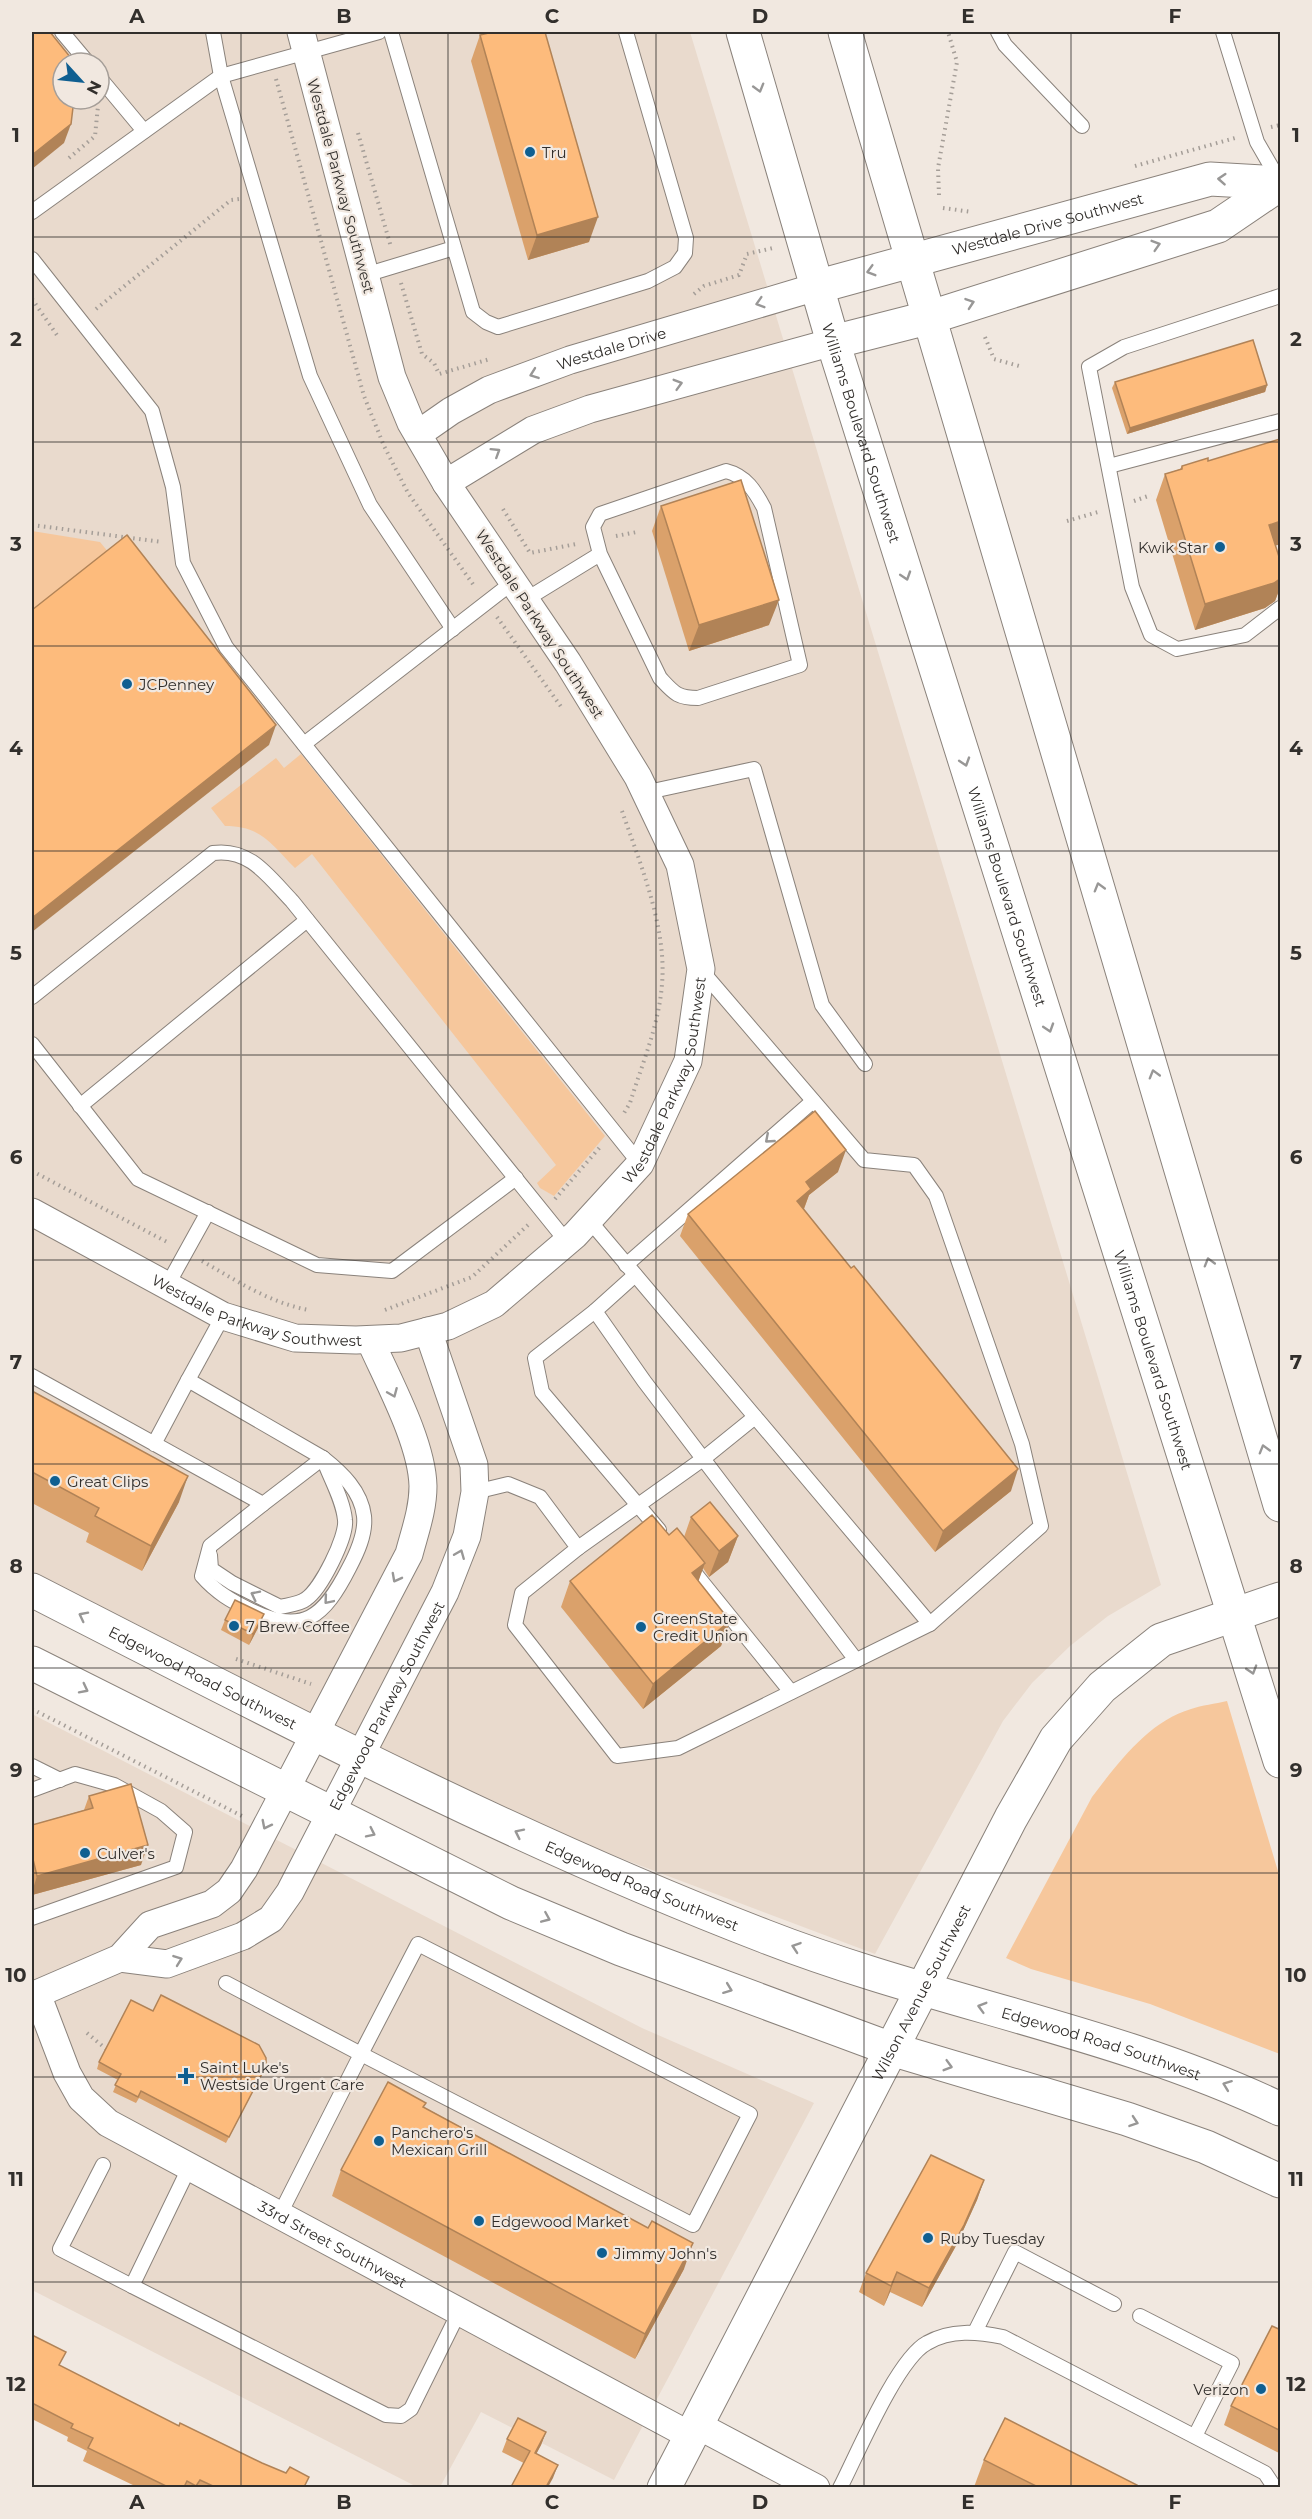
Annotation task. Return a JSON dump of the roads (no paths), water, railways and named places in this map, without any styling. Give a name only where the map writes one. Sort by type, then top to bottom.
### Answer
[{"type":"main road","name":"Williams Boulevard Southwest","points":[[743,32],[832,342],[1281,1761]]},
{"type":"main road","points":[[845,32],[1281,1505]]},
{"type":"main road","name":"Westdale Drive Southwest","points":[[816,286],[1210,178],[1281,183]]},
{"type":"main road","points":[[832,342],[931,317],[1218,226],[1281,183]]},
{"type":"main road","name":"Edgewood Road Southwest","points":[[32,1590],[360,1757],[539,1843],[647,1890],[769,1938],[922,1989],[1151,2056],[1235,2087],[1281,2109]]},
{"type":"main road","name":"Wilson Avenue Southwest","points":[[664,2487],[922,1989],[1056,1739],[1102,1687],[1161,1640],[1281,1599]]},
{"type":"main road","points":[[32,1662],[330,1813],[533,1912],[621,1949],[891,2049],[1127,2119],[1206,2147],[1281,2181]]},
{"type":"main road","points":[[1206,2147],[1281,2198]]},
{"type":"street","name":"Westdale Parkway Southwest","points":[[32,1212],[223,1316],[295,1338],[370,1340],[401,1338],[448,1326],[494,1304],[567,1242],[640,1164],[688,1061],[700,969],[680,865],[648,792],[568,663],[446,483],[418,434],[392,377],[304,41]]},
{"type":"street","name":"Westdale Drive","points":[[418,434],[451,411],[489,390],[570,360],[816,286]]},
{"type":"street","points":[[446,483],[533,430],[591,409],[832,342]]},
{"type":"street","name":"Edgewood Parkway Southwest","points":[[120,1958],[167,1964],[243,1936],[271,1919],[290,1892],[445,1592],[467,1536],[475,1492],[474,1465],[428,1331]]},
{"type":"street","points":[[34,1995],[120,1958],[150,1925],[212,1904],[229,1891],[244,1869],[409,1554],[420,1514],[423,1485],[418,1452],[370,1340]]},
{"type":"street","name":"33rd Street Southwest","points":[[34,1995],[67,2073],[81,2098],[108,2123],[459,2312],[694,2430],[816,2487]]},
{"type":"lane","points":[[62,32],[77,51]]},
{"type":"lane","points":[[213,32],[221,76],[310,376],[370,505],[453,628]]},
{"type":"lane","points":[[32,212],[221,76],[271,61],[304,41],[379,32]]},
{"type":"lane","points":[[391,32],[473,312],[486,322],[498,327],[648,281],[675,267],[685,253],[686,238],[626,32]]},
{"type":"lane","points":[[998,32],[1005,45],[1082,126]]},
{"type":"lane","points":[[1223,32],[1254,132],[1281,183]]},
{"type":"lane","points":[[111,91],[144,131]]},
{"type":"lane","points":[[365,275],[454,248]]},
{"type":"lane","points":[[32,260],[152,411],[173,487],[183,563],[226,647],[640,1164]]},
{"type":"lane","points":[[1281,296],[1124,347],[1089,367],[1132,587],[1151,635],[1177,649],[1188,647],[1245,635],[1281,608]]},
{"type":"lane","points":[[1109,466],[1281,421]]},
{"type":"lane","points":[[726,471],[735,473],[753,487],[764,508],[800,665],[698,698],[683,698],[672,692],[660,678],[598,547],[593,527],[600,514],[726,471]]},
{"type":"lane","points":[[304,744],[487,603],[519,591],[598,547]]},
{"type":"lane","points":[[648,792],[754,769],[822,1005],[865,1064]]},
{"type":"lane","points":[[32,997],[213,853],[230,851],[255,862],[307,920],[567,1242]]},
{"type":"lane","points":[[81,1106],[307,920]]},
{"type":"lane","points":[[700,969],[864,1160],[914,1165],[936,1196],[1023,1444],[1041,1526],[930,1624],[678,1748],[617,1756],[515,1625],[522,1593],[578,1548],[703,1459],[755,1417]]},
{"type":"lane","points":[[32,1044],[138,1179],[318,1265],[392,1270],[516,1178]]},
{"type":"lane","points":[[668,1540],[542,1392],[536,1358],[595,1311],[631,1270],[813,1101]]},
{"type":"lane","points":[[167,1287],[208,1212]]},
{"type":"lane","points":[[589,1220],[930,1624]]},
{"type":"lane","points":[[595,1311],[703,1459],[856,1660]]},
{"type":"lane","points":[[154,1444],[223,1316]]},
{"type":"lane","points":[[32,1376],[263,1504]]},
{"type":"lane","points":[[188,1380],[323,1458],[342,1473],[359,1497],[364,1516],[364,1529],[358,1551],[328,1602],[310,1618],[290,1624],[270,1620],[228,1599],[202,1575],[210,1546],[323,1458]]},
{"type":"lane","points":[[210,1546],[211,1569],[232,1583],[280,1607],[306,1599],[317,1587],[333,1557],[344,1535],[346,1521],[323,1458]]},
{"type":"lane","points":[[475,1492],[508,1484],[540,1497],[578,1548]]},
{"type":"lane","points":[[682,1558],[791,1692]]},
{"type":"lane","points":[[32,1766],[60,1780]]},
{"type":"lane","points":[[32,1790],[75,1774],[114,1785],[161,1811],[185,1832],[176,1868],[32,1918]]},
{"type":"lane","points":[[226,1983],[361,2054],[693,2225],[750,2114],[418,1944],[361,2054],[279,2216]]},
{"type":"lane","points":[[103,2165],[60,2249],[386,2415],[401,2416],[411,2409],[459,2312]]},
{"type":"lane","points":[[132,2286],[189,2168]]},
{"type":"lane","points":[[975,2332],[1015,2252],[1114,2304]]},
{"type":"lane","points":[[1140,2316],[1232,2363],[1195,2436]]},
{"type":"lane","points":[[840,2487],[903,2367],[927,2343],[969,2331],[1003,2337],[1265,2472],[1275,2487]]},
{"type":"place","name":"Tru","points":[[530,152]]},
{"type":"place","name":"Kwik Star","points":[[1220,547]]},
{"type":"place","name":"JCPenney","points":[[127,684]]},
{"type":"place","name":"Great Clips","points":[[55,1481]]},
{"type":"place","name":"7 Brew Coffee","points":[[234,1626]]},
{"type":"place","name":"GreenState Credit Union","points":[[641,1627]]},
{"type":"place","name":"Culver's","points":[[85,1853]]},
{"type":"place","name":"Saint Luke's Westside Urgent Care","points":[[186,2076]]},
{"type":"place","name":"Panchero's Mexican Grill","points":[[379,2141]]},
{"type":"place","name":"Edgewood Market","points":[[479,2221]]},
{"type":"place","name":"Ruby Tuesday","points":[[928,2238]]},
{"type":"place","name":"Jimmy John's","points":[[602,2253]]},
{"type":"place","name":"Verizon","points":[[1261,2389]]}]
